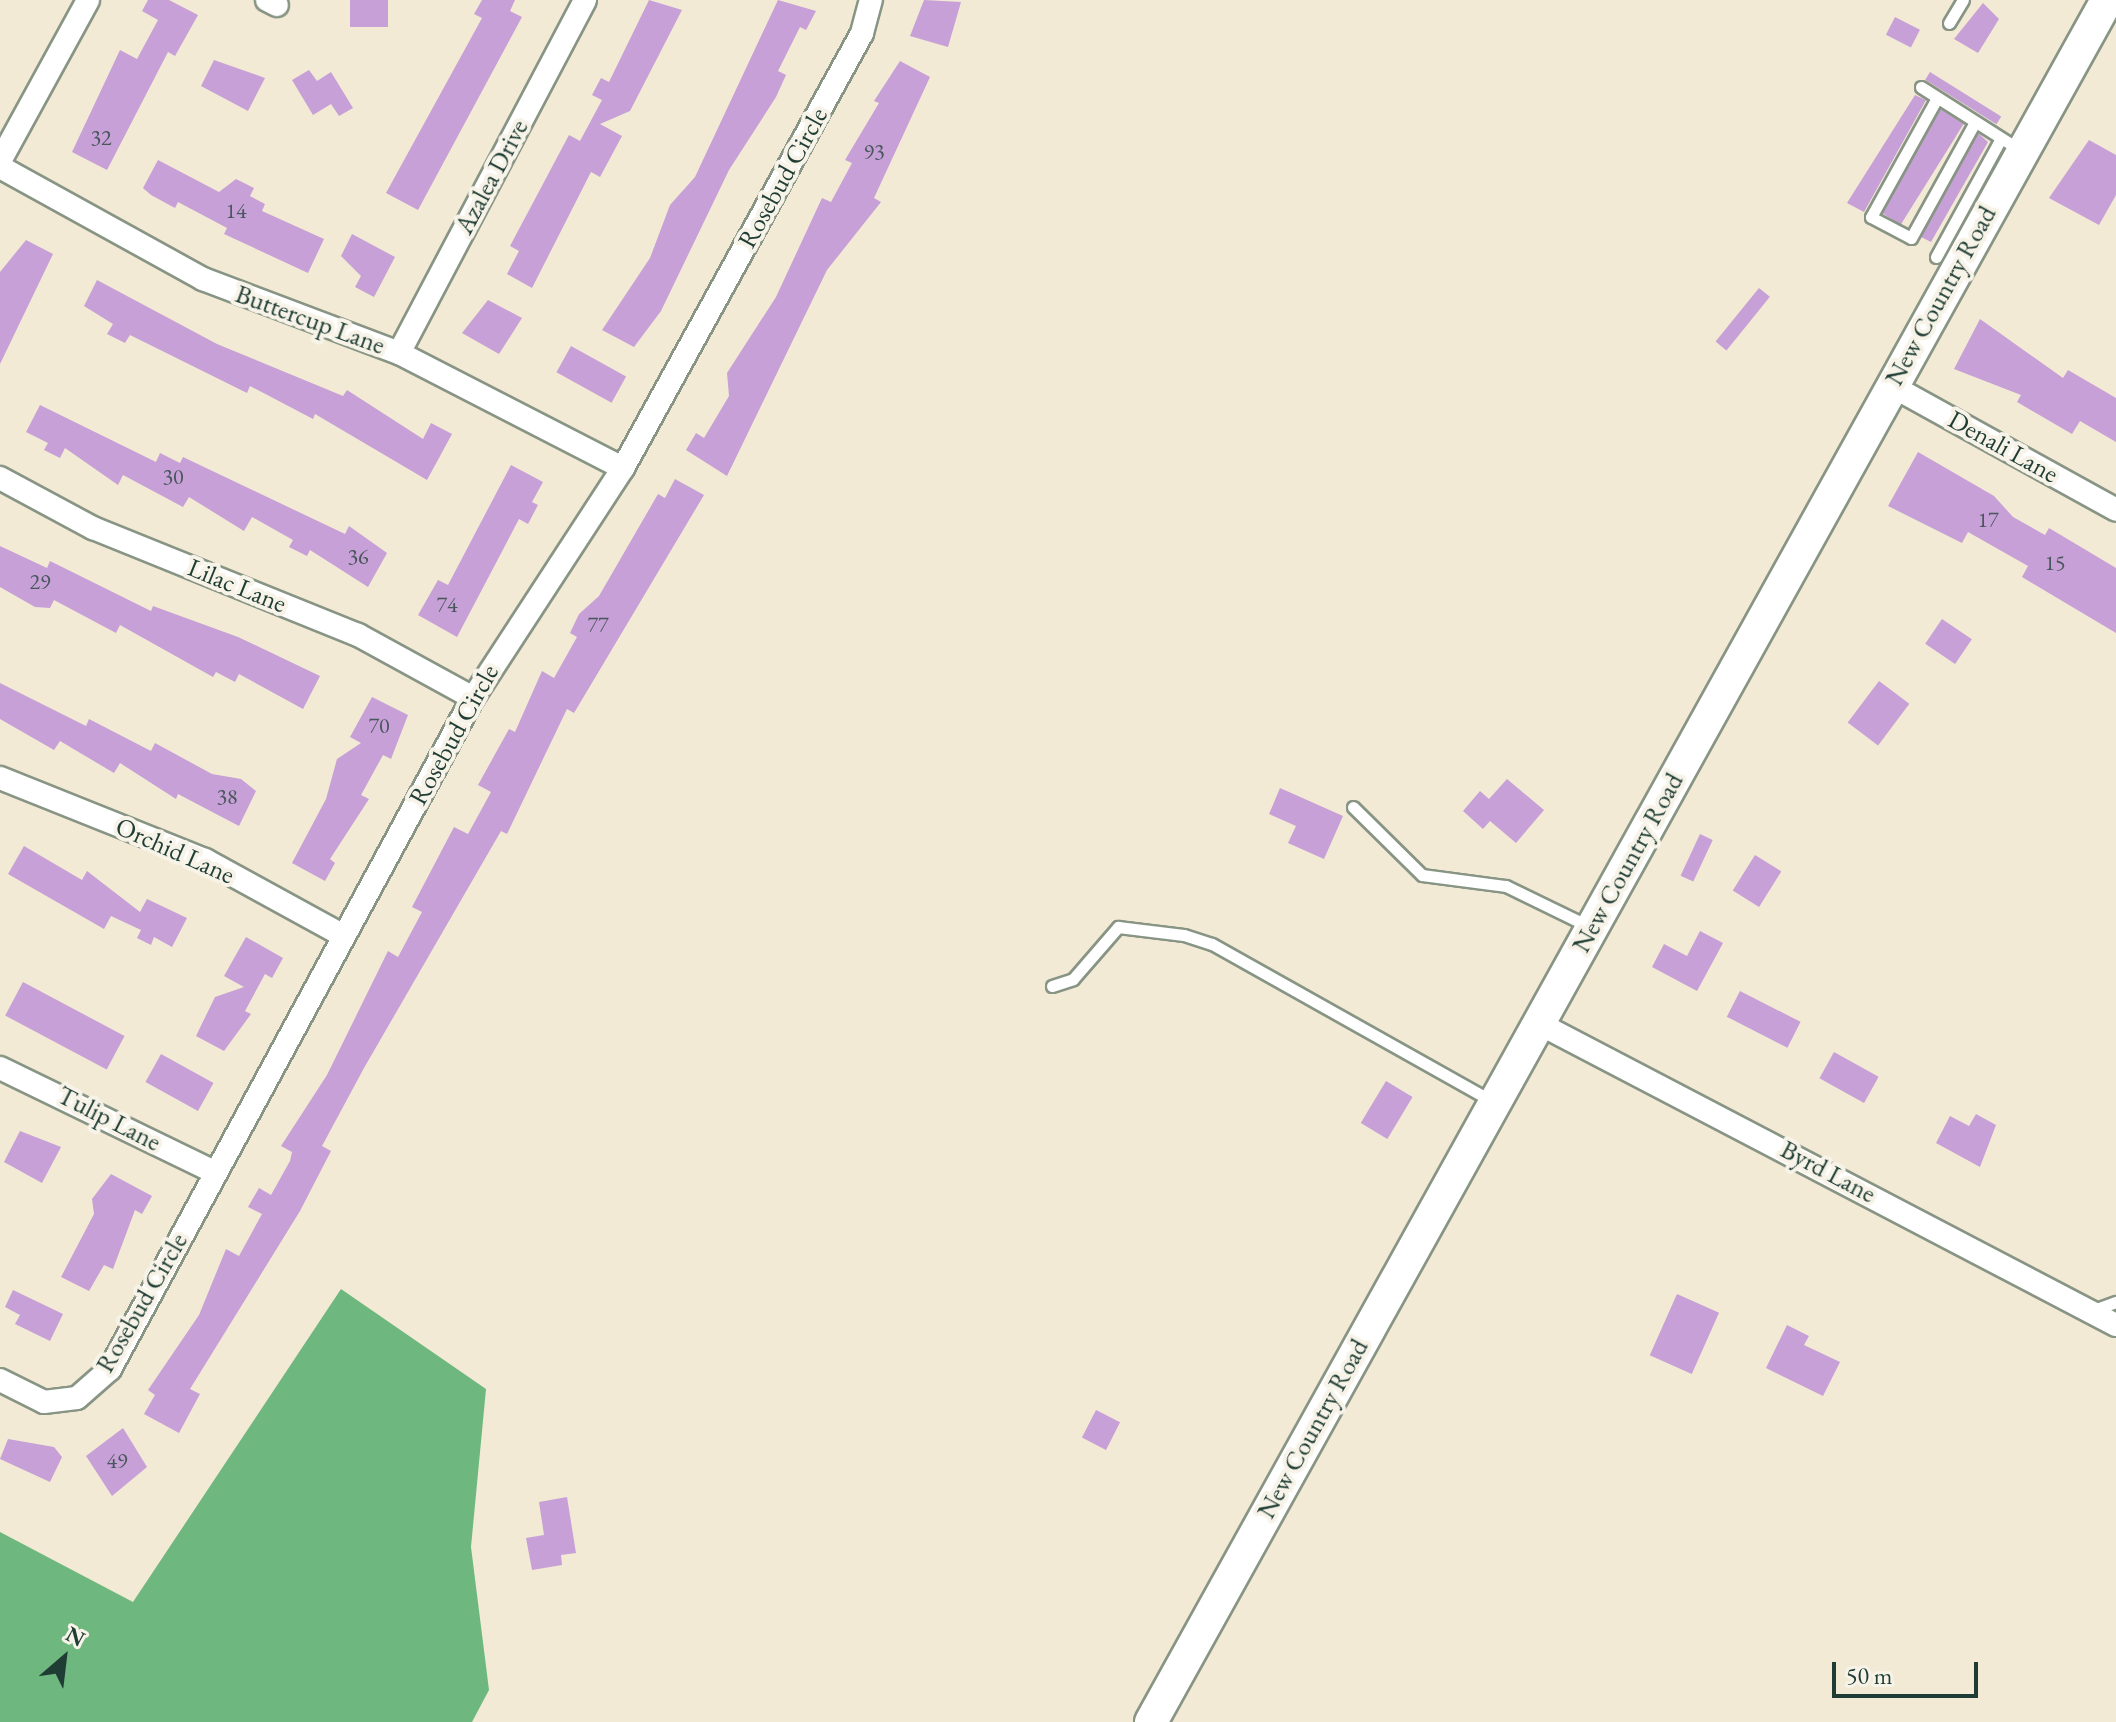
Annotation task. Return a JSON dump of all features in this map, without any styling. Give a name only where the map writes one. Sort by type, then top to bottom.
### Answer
[{"type":"street","points":[[0,164],[88,0]]},
{"type":"street","name":"Azalea Drive","points":[[399,353],[585,0]]},
{"type":"street","name":"Rosebud Circle","points":[[0,1380],[44,1402],[77,1398],[110,1369],[473,698],[623,468],[862,33],[871,0]]},
{"type":"street","name":"New Country Road","points":[[1151,1722],[1593,929],[1890,385],[2012,145],[2106,5]]},
{"type":"street","name":"Buttercup Lane","points":[[0,164],[203,279],[399,353],[623,468]]},
{"type":"street","name":"Denali Lane","points":[[1890,385],[2116,510]]},
{"type":"street","name":"Lilac Lane","points":[[0,478],[93,528],[358,635],[473,698]]},
{"type":"street","name":"Orchid Lane","points":[[0,778],[205,860],[344,936]]},
{"type":"street","name":"Byrd Lane","points":[[1538,1023],[2116,1325]]},
{"type":"street","name":"Tulip Lane","points":[[0,1068],[216,1173]]},
{"type":"lane","points":[[1949,23],[1963,0]]},
{"type":"lane","points":[[1921,87],[2012,145],[1936,257]]},
{"type":"lane","points":[[1937,98],[1871,217],[1911,238],[1975,122]]},
{"type":"lane","points":[[1353,807],[1422,875],[1506,886],[1593,929]]},
{"type":"lane","points":[[1052,986],[1073,979],[1118,927],[1184,935],[1494,1102]]},
{"type":"lane","points":[[2091,1311],[2116,1302]]},
{"type":"green space","points":[[341,1289],[486,1389],[471,1547],[489,1690],[472,1722],[0,1722],[0,1532],[133,1602]]},
{"type":"building","points":[[148,0],[169,0],[198,15],[175,56],[168,52],[107,170],[72,152],[120,50],[137,59],[158,20],[142,11]]},
{"type":"building","points":[[350,0],[388,0],[388,27],[350,27]]},
{"type":"building","points":[[482,0],[515,0],[510,11],[522,17],[418,210],[386,193],[482,18],[474,14]]},
{"type":"building","points":[[649,0],[682,10],[630,111],[600,124],[622,136],[600,177],[591,172],[532,288],[507,274],[519,251],[510,246],[569,135],[580,141],[602,100],[592,95],[601,78],[609,82]]},
{"type":"building","points":[[778,0],[816,11],[806,30],[800,27],[778,71],[786,75],[776,97],[729,170],[661,311],[634,347],[602,330],[650,258],[670,205],[695,177]]},
{"type":"building","points":[[924,0],[961,2],[948,47],[910,36]]},
{"type":"building","points":[[1983,3],[1999,19],[1978,53],[1954,39]]},
{"type":"building","points":[[1895,17],[1920,30],[1911,48],[1886,35]]},
{"type":"building","points":[[214,60],[265,78],[248,111],[201,86]]},
{"type":"building","points":[[900,61],[930,77],[874,198],[881,202],[827,270],[727,476],[686,450],[696,433],[704,438],[729,396],[727,373],[776,297],[822,198],[831,202],[852,163],[845,160],[879,103],[874,101]]},
{"type":"building","points":[[309,70],[317,81],[331,72],[353,108],[339,116],[331,104],[313,115],[292,80]]},
{"type":"building","points":[[1930,72],[2001,117],[1996,124],[1925,80]]},
{"type":"building","points":[[1915,95],[1926,100],[1864,212],[1847,203]]},
{"type":"building","points":[[1940,109],[1964,124],[1901,225],[1877,210]]},
{"type":"building","points":[[1978,133],[1988,142],[1931,242],[1921,237]]},
{"type":"building","points":[[2089,140],[2116,155],[2116,195],[2099,225],[2049,198]]},
{"type":"building","points":[[158,160],[219,192],[236,179],[254,188],[250,196],[265,204],[262,211],[324,239],[308,273],[224,234],[227,228],[178,202],[175,208],[151,195],[143,188]]},
{"type":"building","points":[[352,234],[395,257],[374,297],[355,287],[361,276],[341,256]]},
{"type":"building","points":[[26,240],[53,254],[0,364],[0,272]]},
{"type":"building","points":[[97,280],[217,344],[343,396],[347,390],[423,439],[431,423],[452,434],[427,480],[315,414],[313,419],[250,386],[247,393],[130,335],[125,343],[107,334],[113,324],[84,306]]},
{"type":"building","points":[[1759,288],[1770,297],[1726,350],[1716,342]]},
{"type":"building","points":[[488,300],[522,318],[499,354],[462,333]]},
{"type":"building","points":[[1980,319],[2063,378],[2068,370],[2116,398],[2116,442],[2080,421],[2072,434],[2017,402],[2021,395],[1954,369]]},
{"type":"building","points":[[571,346],[626,377],[612,403],[556,372]]},
{"type":"building","points":[[40,405],[156,462],[160,453],[180,463],[183,457],[345,534],[349,526],[387,553],[368,587],[310,550],[307,556],[289,547],[293,540],[252,517],[244,531],[189,497],[183,507],[123,475],[118,485],[65,448],[60,458],[44,450],[48,443],[26,432]]},
{"type":"building","points":[[1918,452],[1994,496],[2013,517],[2045,535],[2049,528],[2116,568],[2116,633],[2022,577],[2028,566],[1968,532],[1962,543],[1888,506]]},
{"type":"building","points":[[511,465],[543,482],[532,502],[538,505],[528,524],[519,519],[457,637],[418,615],[438,580],[448,585]]},
{"type":"building","points":[[675,479],[704,495],[574,713],[567,709],[507,834],[501,831],[364,1068],[322,1146],[331,1151],[300,1211],[190,1389],[200,1394],[179,1433],[144,1414],[155,1395],[148,1390],[199,1315],[226,1249],[239,1256],[262,1214],[248,1207],[259,1188],[271,1195],[290,1161],[292,1152],[281,1146],[327,1075],[388,951],[398,957],[422,912],[412,907],[454,827],[468,834],[491,792],[478,785],[509,729],[515,732],[542,671],[554,678],[577,637],[570,633],[579,614],[599,596],[658,494],[665,498]]},
{"type":"building","points":[[0,546],[47,568],[50,561],[151,611],[153,606],[238,637],[320,676],[303,709],[239,674],[235,682],[216,672],[213,677],[120,625],[116,633],[54,600],[50,608],[35,607],[0,587]]},
{"type":"building","points":[[1942,619],[1972,639],[1955,664],[1925,644]]},
{"type":"building","points":[[1879,681],[1909,704],[1878,745],[1848,723]]},
{"type":"building","points":[[0,683],[86,726],[89,719],[151,751],[155,743],[212,774],[241,779],[256,791],[239,826],[178,794],[176,799],[120,763],[114,773],[60,741],[54,750],[0,719]]},
{"type":"building","points":[[372,697],[408,715],[391,759],[383,755],[361,795],[369,799],[330,859],[335,863],[325,881],[292,863],[326,799],[337,759],[361,743],[350,737]]},
{"type":"building","points":[[1507,779],[1544,810],[1516,843],[1490,821],[1483,829],[1463,811],[1480,791],[1489,799]]},
{"type":"building","points":[[1280,788],[1343,816],[1324,859],[1288,843],[1296,826],[1269,814]]},
{"type":"building","points":[[1700,834],[1713,840],[1693,882],[1681,876]]},
{"type":"building","points":[[24,846],[82,880],[87,871],[140,912],[147,899],[187,918],[172,947],[154,937],[151,945],[137,938],[141,930],[111,916],[104,929],[8,874]]},
{"type":"building","points":[[1755,855],[1781,871],[1759,907],[1733,891]]},
{"type":"building","points":[[1700,931],[1723,943],[1697,991],[1652,967],[1664,944],[1687,956]]},
{"type":"building","points":[[246,937],[283,958],[272,978],[265,974],[245,1011],[251,1014],[224,1051],[196,1036],[215,997],[244,987],[224,976]]},
{"type":"building","points":[[23,982],[125,1036],[107,1070],[5,1016]]},
{"type":"building","points":[[1740,991],[1801,1022],[1787,1048],[1727,1017]]},
{"type":"building","points":[[1834,1052],[1879,1077],[1864,1103],[1819,1078]]},
{"type":"building","points":[[161,1054],[213,1083],[198,1111],[145,1082]]},
{"type":"building","points":[[1386,1081],[1413,1097],[1387,1139],[1361,1123]]},
{"type":"building","points":[[1976,1114],[1996,1125],[1980,1167],[1936,1143],[1950,1116],[1969,1126]]},
{"type":"building","points":[[20,1131],[61,1147],[42,1183],[4,1162]]},
{"type":"building","points":[[111,1174],[152,1196],[142,1214],[135,1210],[113,1269],[104,1265],[89,1291],[61,1277],[94,1214],[92,1199]]},
{"type":"building","points":[[13,1290],[63,1314],[50,1341],[15,1324],[20,1315],[5,1307]]},
{"type":"building","points":[[1677,1294],[1719,1313],[1692,1374],[1650,1355]]},
{"type":"building","points":[[1787,1325],[1809,1336],[1804,1345],[1840,1362],[1823,1396],[1766,1368]]},
{"type":"building","points":[[1096,1410],[1120,1422],[1106,1450],[1082,1438]]},
{"type":"building","points":[[123,1428],[147,1467],[112,1496],[86,1456]]},
{"type":"building","points":[[8,1439],[54,1447],[62,1457],[50,1482],[0,1459]]},
{"type":"building","points":[[567,1497],[576,1553],[561,1555],[562,1565],[532,1570],[526,1538],[544,1535],[539,1502]]}]
